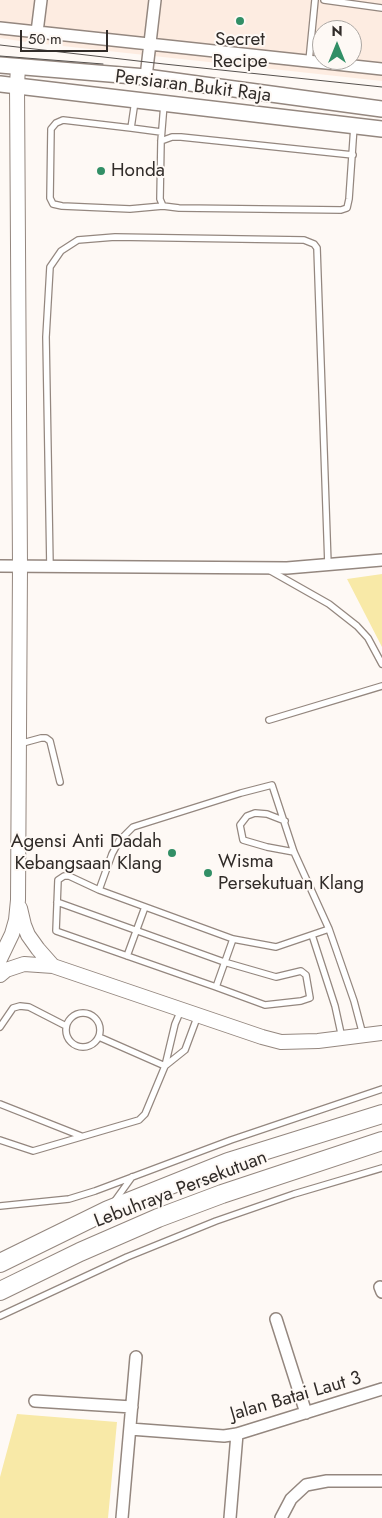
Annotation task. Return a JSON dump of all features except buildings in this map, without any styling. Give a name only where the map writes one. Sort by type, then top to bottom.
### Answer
[{"type":"highway","name":"Lebuhraya Persekutuan","points":[[0,1263],[108,1210],[228,1162],[382,1114]]},
{"type":"highway","name":"Lebuhraya Persekutuan","points":[[0,1291],[80,1252],[158,1218],[222,1194],[382,1141]]},
{"type":"main road","name":"Persiaran Bukit Raja","points":[[0,65],[146,77],[382,109]]},
{"type":"main road","name":"Persiaran Bukit Raja","points":[[0,84],[382,129]]},
{"type":"street","points":[[37,32],[40,0]]},
{"type":"street","points":[[146,77],[155,0]]},
{"type":"street","points":[[0,28],[382,69]]},
{"type":"street","points":[[0,959],[12,934],[16,920],[18,900],[20,566],[18,66]]},
{"type":"street","points":[[0,566],[265,568],[382,560]]},
{"type":"street","points":[[18,900],[28,935],[53,966]]},
{"type":"street","points":[[0,974],[24,964],[53,966],[180,1010],[281,1042],[318,1041],[382,1033]]},
{"type":"street","points":[[276,1319],[306,1413]]},
{"type":"street","points":[[122,1518],[136,1357]]},
{"type":"street","name":"Jalan Batai Laut 3","points":[[130,1429],[224,1436],[237,1434],[382,1389]]},
{"type":"street","points":[[36,1401],[132,1407]]},
{"type":"street","points":[[230,1518],[237,1434]]},
{"type":"street","points":[[281,1518],[291,1499],[306,1485],[327,1481],[382,1481]]},
{"type":"lane","points":[[309,61],[315,0]]},
{"type":"lane","points":[[324,0],[382,8]]},
{"type":"lane","points":[[131,128],[135,101]]},
{"type":"lane","points":[[163,206],[160,199],[161,132],[164,104]]},
{"type":"lane","points":[[161,132],[63,120],[56,123],[52,129],[50,198],[53,204],[130,209],[163,206],[179,208],[341,210],[347,208],[349,199],[354,126]]},
{"type":"lane","points":[[161,141],[172,137],[181,137],[353,156]]},
{"type":"lane","points":[[50,567],[46,337],[50,266],[61,251],[78,240],[115,237],[304,240],[314,244],[317,248],[328,565]]},
{"type":"lane","points":[[265,568],[329,604],[357,626],[368,638],[382,664]]},
{"type":"lane","points":[[269,720],[382,686]]},
{"type":"lane","points":[[19,744],[41,738],[46,738],[50,741],[60,782]]},
{"type":"lane","points":[[98,890],[119,841],[133,827],[272,785],[294,852],[329,929],[354,1001],[363,1036]]},
{"type":"lane","points":[[285,821],[267,814],[254,813],[247,816],[240,825],[243,840],[294,852]]},
{"type":"lane","points":[[57,902],[224,962],[276,977],[301,971],[306,975],[310,998],[301,1002],[265,1005],[56,931],[57,902],[58,880],[64,876],[69,876],[98,890],[233,939],[276,948],[329,929]]},
{"type":"lane","points":[[127,956],[138,931],[145,907]]},
{"type":"lane","points":[[312,935],[332,997],[342,1038]]},
{"type":"lane","points":[[216,988],[233,939]]},
{"type":"lane","points":[[0,1027],[13,1008],[20,1006],[29,1007],[66,1026]]},
{"type":"lane","points":[[0,1140],[32,1151],[139,1120],[145,1114],[165,1066],[180,1010]]},
{"type":"lane","points":[[77,1014],[88,1014],[94,1017],[100,1026],[99,1037],[91,1046],[86,1048],[74,1046],[66,1037],[66,1026],[68,1020],[77,1014]]},
{"type":"lane","points":[[165,1066],[185,1050],[198,1015]]},
{"type":"lane","points":[[99,1037],[165,1066]]},
{"type":"lane","points":[[0,1206],[69,1199],[222,1143],[382,1089]]},
{"type":"lane","points":[[0,1104],[81,1136]]},
{"type":"lane","points":[[0,1316],[127,1257],[216,1221],[294,1194],[382,1168]]},
{"type":"lane","points":[[108,1210],[132,1177]]},
{"type":"shaded area","points":[[0,0],[382,0],[382,81],[0,38]]},
{"type":"shaded area","points":[[382,574],[382,647],[347,579]]},
{"type":"shaded area","points":[[17,1414],[117,1422],[108,1518],[0,1518],[0,1477]]},
{"type":"tram line","points":[[0,45],[382,87]]},
{"type":"tram line","points":[[0,56],[103,64]]},
{"type":"place","name":"Secret Recipe","points":[[240,21]]},
{"type":"place","name":"Honda","points":[[101,171]]},
{"type":"place","name":"Agensi Anti Dadah Kebangsaan Klang","points":[[172,853]]},
{"type":"place","name":"Wisma Persekutuan Klang","points":[[208,873]]}]
